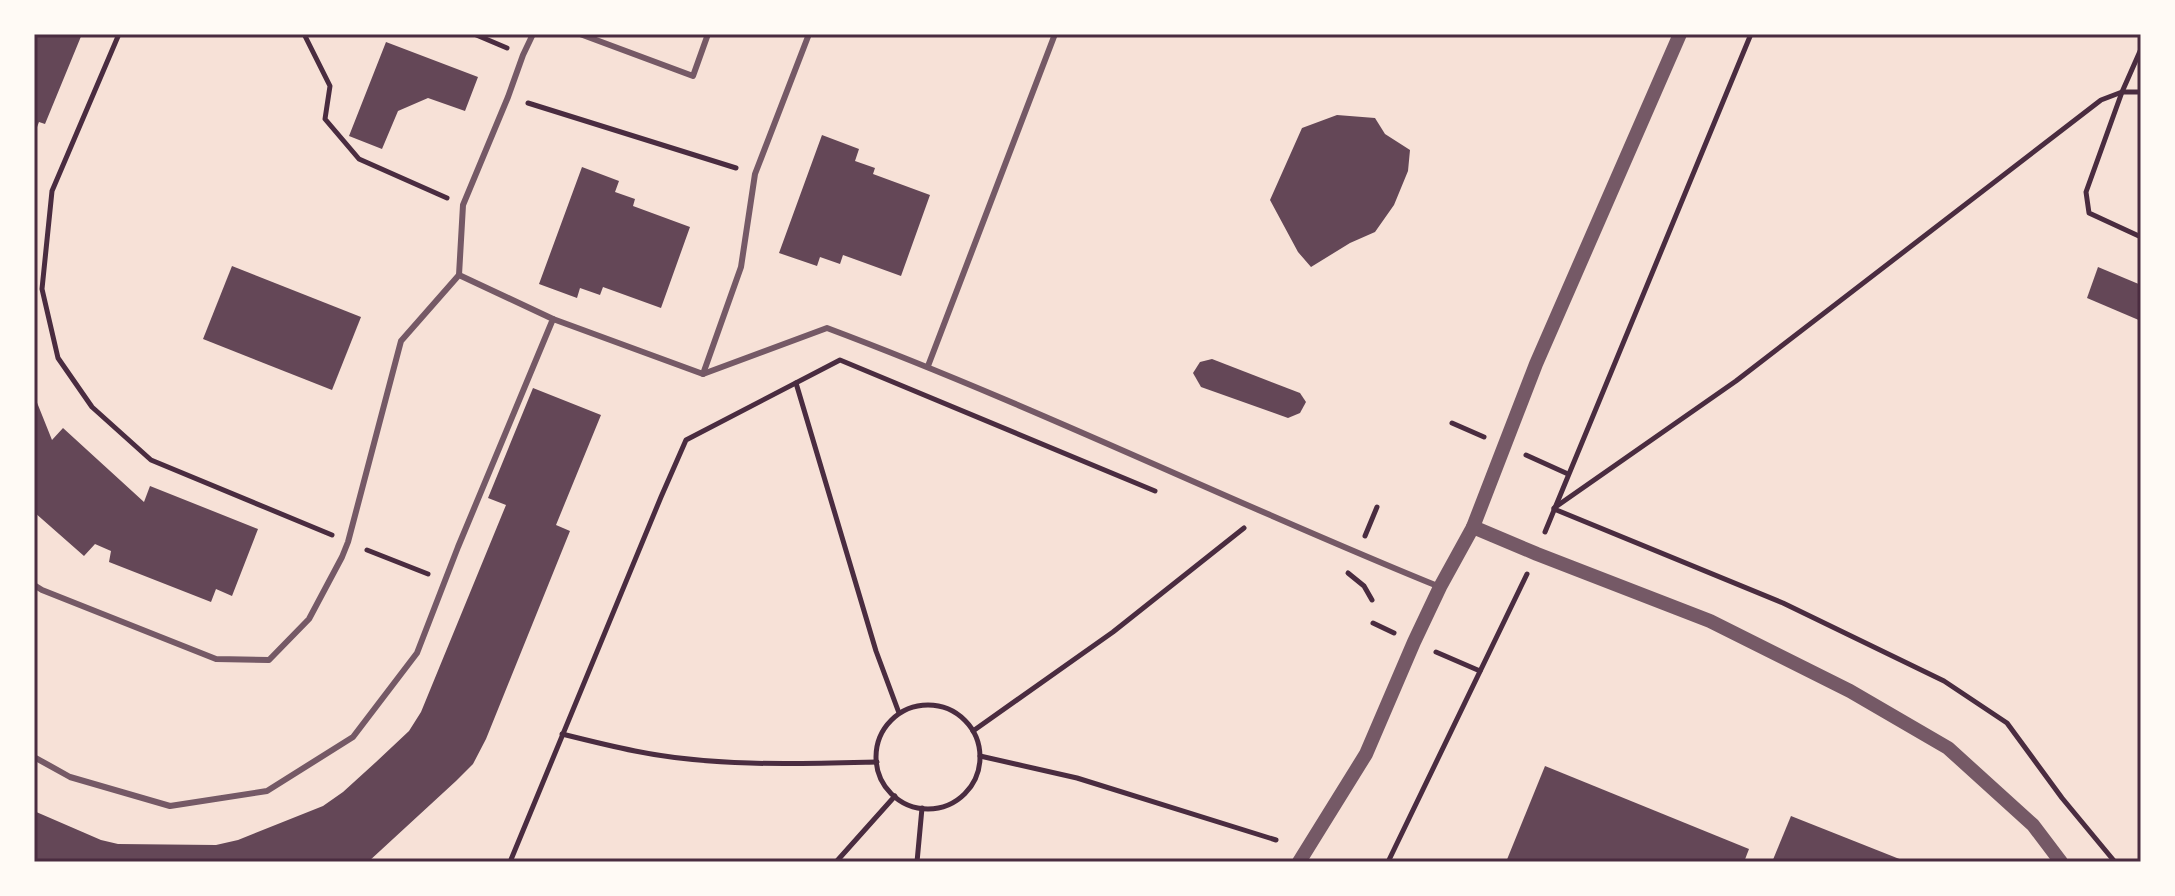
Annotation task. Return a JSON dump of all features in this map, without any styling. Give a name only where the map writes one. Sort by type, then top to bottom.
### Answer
[{"type":"street","points":[[1299,862],[1366,754],[1414,642],[1473,527],[1536,364],[1680,34]]},
{"type":"street","points":[[1473,527],[1710,621],[1850,691],[1948,748],[2033,825],[2061,862]]},
{"type":"lane","points":[[34,585],[216,659],[269,660],[309,619],[348,542],[401,341],[459,275],[463,205],[533,34]]},
{"type":"lane","points":[[580,34],[693,76],[708,34]]},
{"type":"lane","points":[[703,374],[741,267],[755,174],[809,34]]},
{"type":"lane","points":[[928,366],[1055,34]]},
{"type":"lane","points":[[459,275],[553,319],[703,374],[827,328],[928,366],[1357,554],[1440,587]]},
{"type":"lane","points":[[34,757],[70,777],[170,806],[267,791],[353,737],[417,653],[553,319]]},
{"type":"path","points":[[119,34],[52,191],[42,289],[58,358],[92,407],[151,460],[444,581]]},
{"type":"path","points":[[304,34],[330,86],[325,119],[359,159],[463,205]]},
{"type":"path","points":[[474,34],[523,55]]},
{"type":"path","points":[[1388,862],[1537,554],[1751,34]]},
{"type":"path","points":[[2141,49],[2086,192],[2089,213],[2141,237]]},
{"type":"path","points":[[1553,509],[1736,381],[2101,100],[2122,92],[2141,92]]},
{"type":"path","points":[[508,97],[755,174]]},
{"type":"path","points":[[510,862],[686,440],[840,360],[1158,492]]},
{"type":"path","points":[[796,383],[867,621],[899,713]]},
{"type":"path","points":[[1553,509],[1783,603],[1944,681],[2007,723],[2062,798],[2115,862]]},
{"type":"path","points":[[1230,522],[1257,533]]},
{"type":"path","points":[[973,731],[1113,632],[1244,528]]},
{"type":"path","points":[[1335,568],[1348,573],[1364,586],[1372,600]]},
{"type":"path","points":[[940,706],[965,719],[973,731],[980,756],[978,771],[963,795],[951,803],[937,808],[922,808],[908,804],[886,786],[880,775],[877,748],[881,734],[899,713],[912,707],[940,706]]},
{"type":"path","points":[[562,734],[637,752],[711,761],[805,764],[877,762]]},
{"type":"path","points":[[980,756],[1077,778],[1276,840]]},
{"type":"path","points":[[836,862],[895,796]]},
{"type":"path","points":[[917,862],[922,808]]},
{"type":"building","points":[[34,34],[82,34],[45,124],[39,122],[34,135]]},
{"type":"building","points":[[386,42],[478,77],[465,111],[428,98],[398,111],[382,149],[349,136]]},
{"type":"building","points":[[1337,115],[1375,118],[1385,134],[1410,150],[1408,171],[1394,205],[1375,232],[1311,267],[1298,252],[1270,200],[1302,128]]},
{"type":"building","points":[[822,135],[859,149],[855,161],[875,168],[873,174],[930,195],[901,276],[843,255],[840,264],[820,257],[817,266],[779,253]]},
{"type":"building","points":[[582,167],[619,181],[615,192],[635,199],[633,206],[690,227],[661,308],[603,287],[600,295],[580,288],[577,298],[539,284]]},
{"type":"building","points":[[232,266],[361,317],[332,390],[203,339]]},
{"type":"building","points":[[2098,267],[2141,285],[2141,321],[2087,298]]},
{"type":"building","points":[[1212,359],[1300,393],[1306,402],[1300,413],[1288,418],[1201,387],[1193,373],[1200,362]]},
{"type":"building","points":[[533,388],[601,415],[556,525],[570,531],[486,739],[473,764],[456,781],[368,862],[34,862],[34,811],[101,840],[118,844],[216,845],[238,840],[323,806],[343,792],[409,731],[421,712],[506,505],[488,498]]},
{"type":"building","points":[[34,395],[52,440],[63,428],[144,502],[150,486],[258,529],[232,596],[216,589],[211,602],[109,562],[111,551],[95,544],[84,556],[34,512]]},
{"type":"building","points":[[1545,766],[1749,849],[1744,862],[1506,862]]},
{"type":"building","points":[[1791,816],[1907,862],[1772,862]]}]
